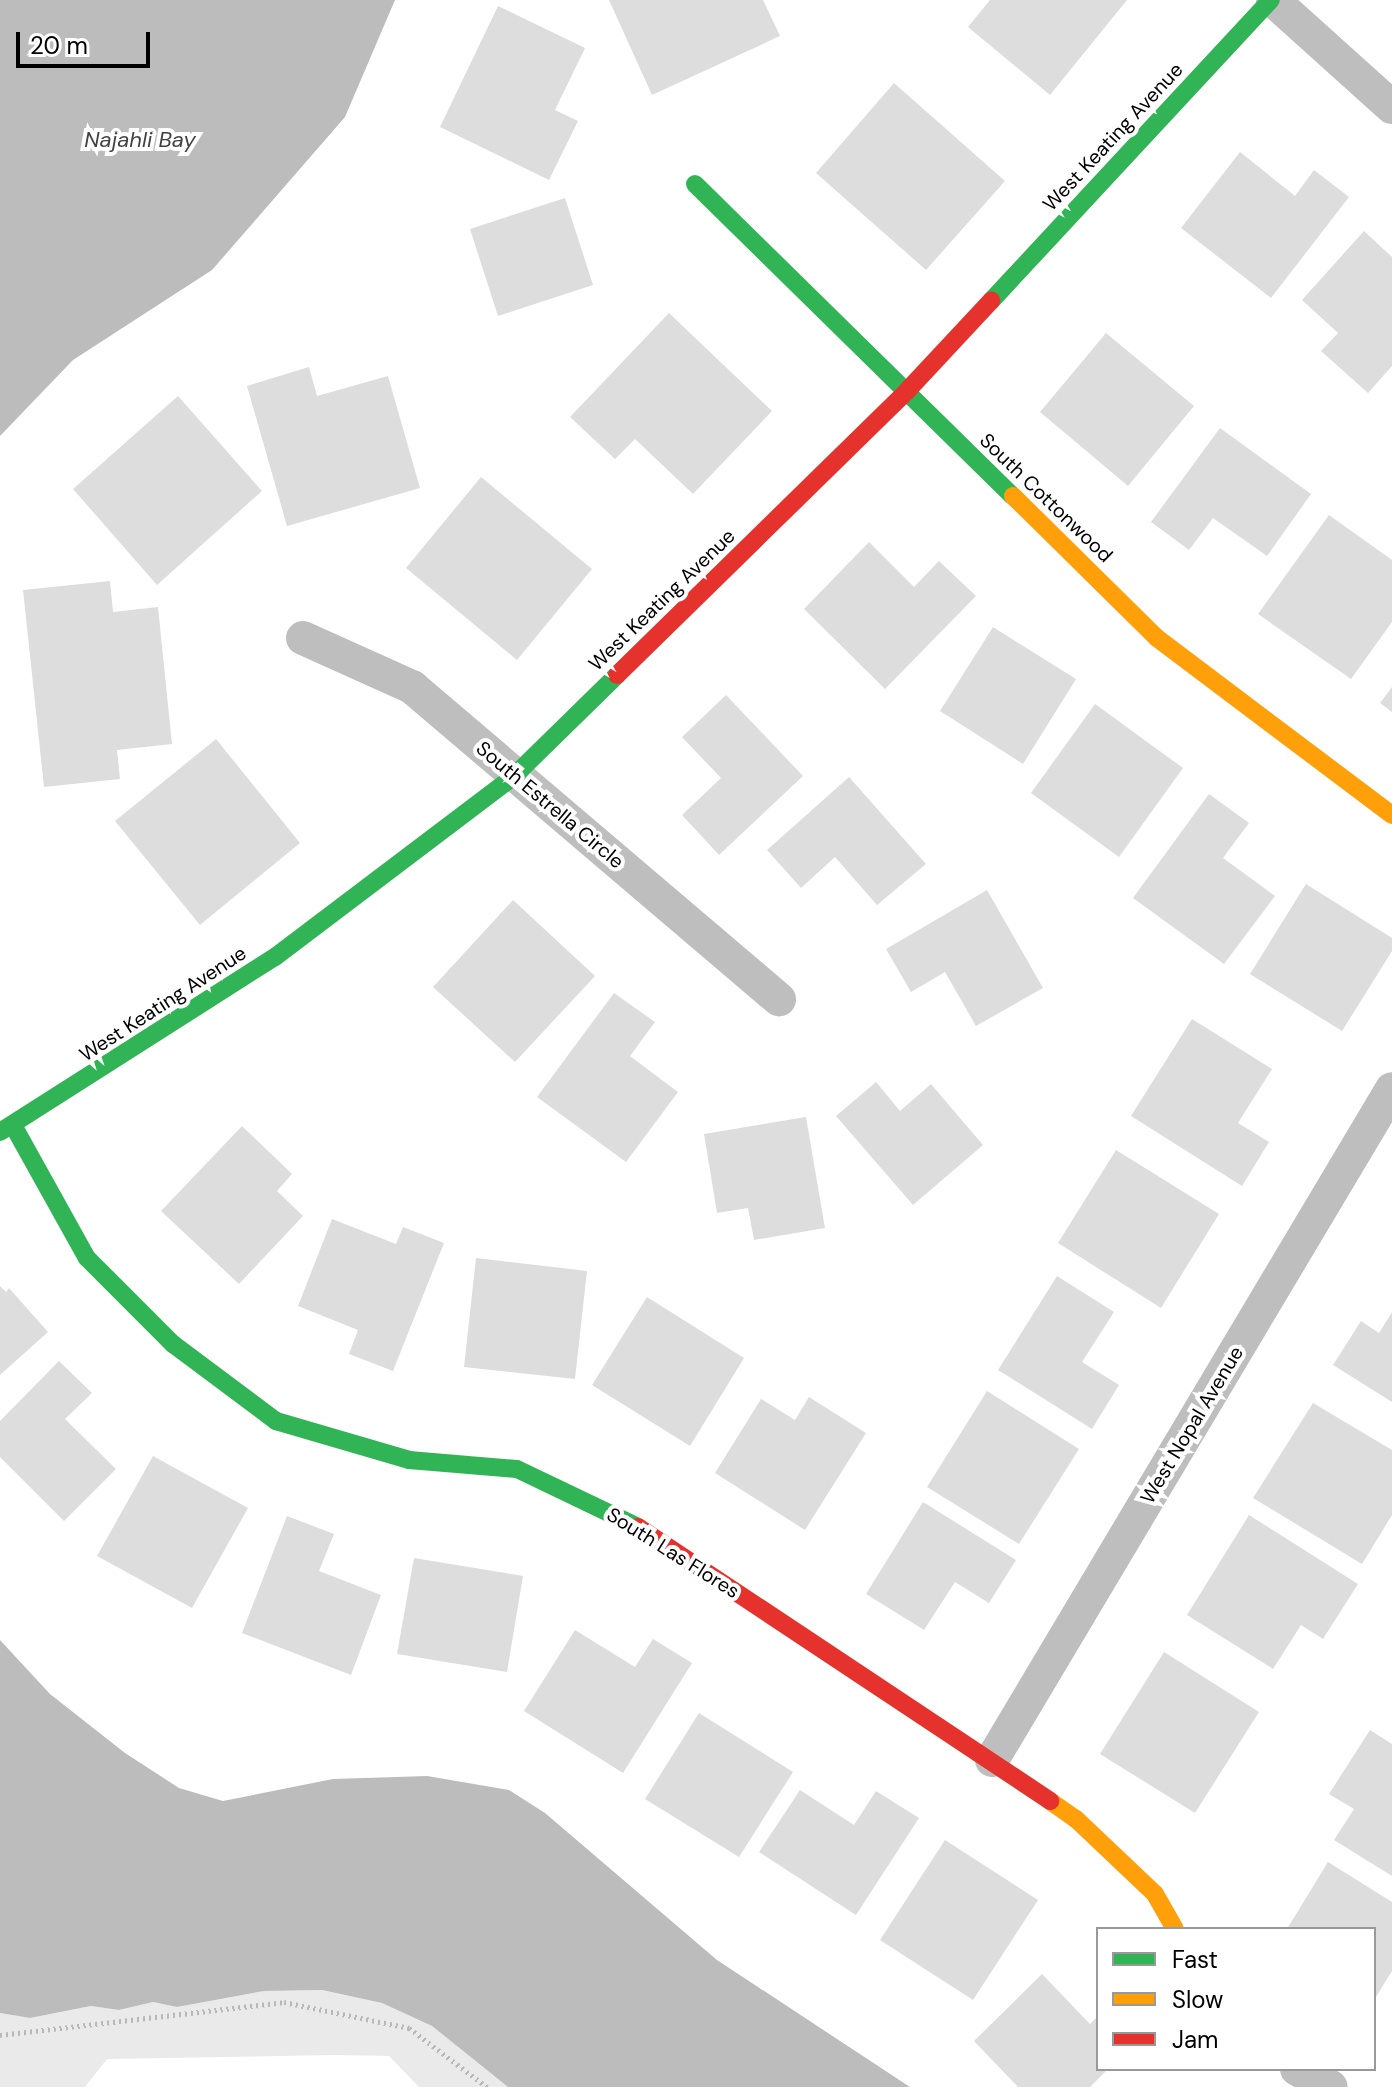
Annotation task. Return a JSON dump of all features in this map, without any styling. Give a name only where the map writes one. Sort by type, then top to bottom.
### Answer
[{"type":"street","points":[[1272,0],[1392,107]]},
{"type":"street","name":"West Keating Avenue","points":[[7,1130],[275,957],[514,776],[906,392],[1272,0]]},
{"type":"street","name":"South Cottonwood","points":[[695,184],[1157,638],[1392,815]]},
{"type":"street","name":"South Estrella Circle","points":[[303,638],[412,687],[779,999]]},
{"type":"street","name":"West Nopal Avenue","points":[[992,1760],[1392,1089]]},
{"type":"street","name":"South Las Flores","points":[[7,1130],[87,1258],[173,1344],[276,1421],[409,1460],[517,1469],[626,1519],[992,1760],[1076,1819],[1155,1894],[1174,1927]]},
{"type":"street","points":[[1301,2071],[1331,2087]]},
{"type":"path","points":[[1,2033],[284,2002],[409,2028],[487,2087]]},
{"type":"shaded area","points":[[322,1990],[382,2003],[432,2026],[508,2087],[419,2087],[389,2056],[335,2055],[107,2059],[85,2087],[0,2087],[0,2013],[30,2018],[91,2006],[119,2010],[153,2002],[177,2007],[264,1991]]},
{"type":"water","name":"Najahli Bay","points":[[0,0],[395,0],[345,117],[212,270],[73,360],[0,436]]},
{"type":"water","points":[[0,1640],[50,1694],[125,1753],[179,1788],[223,1801],[333,1779],[427,1776],[509,1790],[545,1813],[717,1960],[910,2087],[508,2087],[432,2026],[382,2003],[322,1990],[264,1991],[177,2007],[153,2002],[119,2010],[91,2006],[30,2018],[0,2013]]},
{"type":"building","points":[[609,0],[763,0],[780,36],[652,95]]},
{"type":"building","points":[[990,0],[1127,0],[1050,95],[968,27]]},
{"type":"building","points":[[498,6],[585,48],[555,110],[578,121],[549,180],[440,127]]},
{"type":"building","points":[[894,83],[1005,181],[926,270],[816,173]]},
{"type":"building","points":[[1240,152],[1295,196],[1314,170],[1349,197],[1271,298],[1181,228]]},
{"type":"building","points":[[565,198],[593,285],[498,316],[470,229]]},
{"type":"building","points":[[1364,231],[1392,257],[1392,366],[1368,393],[1321,351],[1338,333],[1302,300]]},
{"type":"building","points":[[669,313],[772,411],[693,494],[635,439],[615,459],[570,417]]},
{"type":"building","points":[[1106,333],[1194,406],[1128,486],[1040,412]]},
{"type":"building","points":[[309,367],[317,396],[388,376],[420,488],[287,526],[247,386]]},
{"type":"building","points":[[178,396],[262,491],[157,585],[73,489]]},
{"type":"building","points":[[1220,428],[1311,494],[1267,556],[1213,518],[1189,550],[1151,522]]},
{"type":"building","points":[[481,477],[592,569],[517,660],[406,568]]},
{"type":"building","points":[[1329,515],[1392,560],[1392,622],[1351,679],[1258,614]]},
{"type":"building","points":[[869,542],[914,587],[939,561],[976,596],[885,689],[804,609]]},
{"type":"building","points":[[110,581],[113,612],[158,607],[172,744],[117,750],[120,779],[44,787],[23,590]]},
{"type":"building","points":[[993,627],[1076,679],[1023,764],[940,711]]},
{"type":"building","points":[[1392,687],[1392,712],[1380,703]]},
{"type":"building","points":[[726,695],[803,776],[719,855],[682,815],[721,778],[682,737]]},
{"type":"building","points":[[1095,704],[1183,768],[1119,857],[1031,793]]},
{"type":"building","points":[[216,739],[300,843],[200,925],[115,821]]},
{"type":"building","points":[[849,777],[926,864],[877,905],[835,857],[801,888],[767,850]]},
{"type":"building","points":[[1209,794],[1249,823],[1223,858],[1275,896],[1224,964],[1133,898]]},
{"type":"building","points":[[1306,884],[1392,938],[1392,951],[1342,1031],[1250,974]]},
{"type":"building","points":[[987,890],[1043,988],[976,1026],[945,972],[911,992],[886,949]]},
{"type":"building","points":[[513,900],[595,976],[515,1062],[433,987]]},
{"type":"building","points":[[614,993],[655,1022],[630,1056],[678,1092],[626,1162],[537,1097]]},
{"type":"building","points":[[1192,1019],[1272,1069],[1238,1123],[1269,1142],[1242,1186],[1131,1116]]},
{"type":"building","points":[[876,1082],[900,1111],[931,1084],[983,1145],[913,1205],[836,1116]]},
{"type":"building","points":[[806,1117],[825,1228],[754,1240],[748,1208],[717,1213],[704,1134]]},
{"type":"building","points":[[242,1126],[292,1174],[277,1191],[303,1216],[239,1284],[161,1211]]},
{"type":"building","points":[[1116,1150],[1219,1214],[1161,1308],[1058,1243]]},
{"type":"building","points":[[332,1219],[396,1244],[403,1227],[444,1243],[393,1371],[349,1354],[358,1330],[298,1306]]},
{"type":"building","points":[[476,1258],[587,1271],[575,1379],[464,1367]]},
{"type":"building","points":[[1057,1276],[1114,1312],[1082,1362],[1119,1385],[1092,1429],[998,1370]]},
{"type":"building","points":[[0,1286],[6,1292],[9,1288],[48,1332],[0,1375]]},
{"type":"building","points":[[647,1297],[744,1358],[690,1446],[592,1385]]},
{"type":"building","points":[[1392,1312],[1392,1402],[1333,1365],[1361,1321],[1379,1333]]},
{"type":"building","points":[[59,1361],[92,1393],[65,1419],[116,1469],[64,1521],[0,1457],[0,1421]]},
{"type":"building","points":[[987,1391],[1079,1449],[1019,1544],[927,1487]]},
{"type":"building","points":[[809,1397],[866,1433],[805,1530],[715,1473],[761,1399],[795,1420]]},
{"type":"building","points":[[1313,1403],[1392,1450],[1392,1515],[1362,1564],[1253,1498]]},
{"type":"building","points":[[153,1456],[248,1508],[192,1608],[97,1556]]},
{"type":"building","points":[[923,1502],[1016,1560],[989,1603],[955,1582],[924,1630],[866,1594]]},
{"type":"building","points":[[1249,1515],[1358,1584],[1323,1639],[1301,1625],[1273,1669],[1187,1615]]},
{"type":"building","points":[[287,1516],[334,1534],[319,1571],[381,1595],[351,1675],[242,1633]]},
{"type":"building","points":[[414,1558],[523,1576],[507,1672],[397,1654]]},
{"type":"building","points":[[575,1630],[635,1667],[653,1639],[692,1663],[623,1773],[524,1711]]},
{"type":"building","points":[[1164,1652],[1259,1712],[1195,1813],[1100,1754]]},
{"type":"building","points":[[699,1713],[793,1772],[739,1857],[645,1799]]},
{"type":"building","points":[[1370,1730],[1392,1744],[1392,1876],[1334,1840],[1354,1809],[1329,1794]]},
{"type":"building","points":[[800,1790],[854,1825],[876,1791],[919,1818],[856,1915],[759,1852]]},
{"type":"building","points":[[945,1840],[1038,1900],[973,2000],[880,1940]]},
{"type":"building","points":[[1328,1862],[1392,1902],[1392,1971],[1376,1997],[1376,1927],[1288,1927]]},
{"type":"building","points":[[1042,1974],[1090,2024],[1096,2018],[1096,2071],[1106,2071],[1090,2087],[1018,2087],[974,2041]]},
{"type":"traffic: fast","points":[[991,301],[1271,0]]},
{"type":"traffic: fast","points":[[695,184],[1013,496]]},
{"type":"traffic: fast","points":[[0,1132],[275,957],[514,776],[617,675]]},
{"type":"traffic: fast","points":[[14,1127],[87,1258],[173,1344],[276,1421],[409,1460],[517,1469],[638,1527]]},
{"type":"traffic: slow","points":[[1013,496],[1157,638],[1392,815]]},
{"type":"traffic: slow","points":[[1050,1801],[1076,1819],[1155,1894],[1174,1927]]},
{"type":"traffic: jam","points":[[617,675],[906,392],[991,301]]},
{"type":"traffic: jam","points":[[638,1527],[1050,1801]]}]
